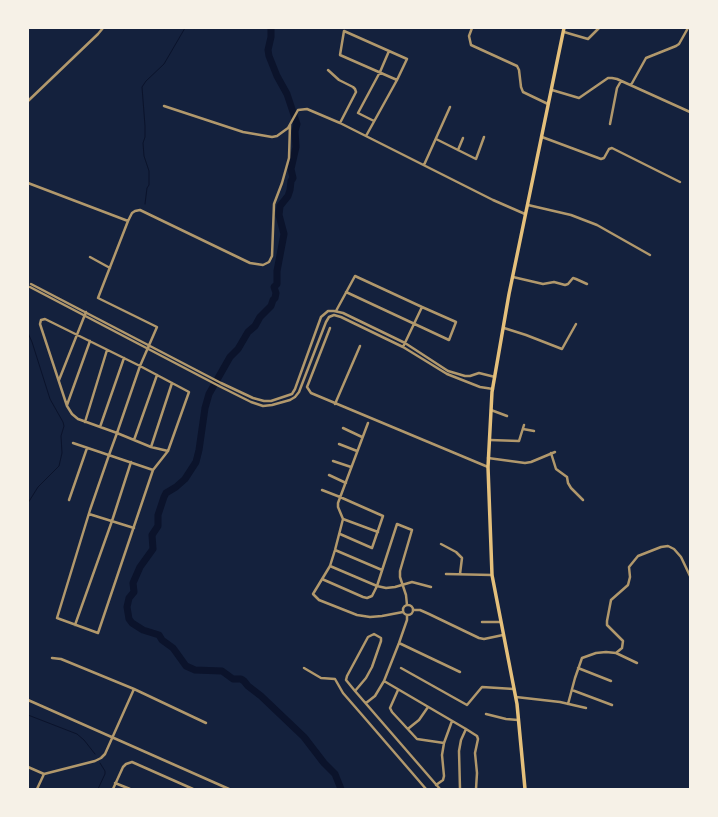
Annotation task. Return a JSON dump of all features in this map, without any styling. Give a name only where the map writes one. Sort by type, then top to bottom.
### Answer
[{"type":"main road","points":[[526,789],[516,697],[500,622],[492,575],[488,458],[495,377],[525,214],[564,30]]},
{"type":"street","points":[[28,101],[103,28]]},
{"type":"street","points":[[472,28],[469,36],[471,45],[517,66],[523,92],[548,104]]},
{"type":"street","points":[[564,30],[588,39],[599,28]]},
{"type":"street","points":[[632,85],[646,58],[679,44],[688,28]]},
{"type":"street","points":[[366,136],[397,80],[407,59],[344,31],[340,55],[397,80]]},
{"type":"street","points":[[374,121],[358,113],[380,72],[389,51]]},
{"type":"street","points":[[328,70],[338,80],[353,87],[356,92],[340,124]]},
{"type":"street","points":[[552,90],[579,98],[608,78],[612,78],[632,85],[690,112]]},
{"type":"street","points":[[610,124],[617,88],[622,81]]},
{"type":"street","points":[[164,106],[243,132],[272,137],[285,131],[293,121],[298,110],[307,109],[366,136],[493,200],[525,214]]},
{"type":"street","points":[[424,165],[450,107]]},
{"type":"street","points":[[168,451],[152,447],[117,433],[78,419],[67,406],[40,324],[41,320],[45,319],[76,334],[140,366],[189,392],[168,451],[153,470],[98,633],[57,618],[109,455],[117,433],[140,366],[157,327],[98,298],[128,221],[132,213],[140,210],[250,262],[263,265],[270,262],[272,256],[274,204],[282,184],[289,158],[290,125]]},
{"type":"street","points":[[436,139],[476,159],[484,137]]},
{"type":"street","points":[[542,137],[601,159],[604,158],[609,149],[612,148],[680,182]]},
{"type":"street","points":[[458,150],[464,138]]},
{"type":"street","points":[[28,183],[128,221]]},
{"type":"street","points":[[528,205],[571,215],[597,225],[650,255]]},
{"type":"street","points":[[90,257],[110,268]]},
{"type":"street","points":[[336,311],[346,292],[355,276],[456,322],[449,340],[346,292]]},
{"type":"street","points":[[513,277],[543,284],[550,282],[565,285],[568,284],[573,278],[576,278],[587,284]]},
{"type":"street","points":[[31,284],[211,378],[253,398],[264,401],[271,401],[292,394],[321,316],[328,311],[343,313],[405,343],[448,371],[464,376],[479,373],[495,377]]},
{"type":"street","points":[[30,287],[219,386],[251,402],[263,406],[272,405],[295,397],[299,392],[326,322],[334,315],[404,347],[447,374],[480,387],[493,390]]},
{"type":"street","points":[[404,347],[422,307]]},
{"type":"street","points":[[59,381],[76,334],[86,312]]},
{"type":"street","points":[[504,328],[562,349],[576,324]]},
{"type":"street","points":[[330,328],[307,388],[309,391],[314,395],[335,404],[488,467]]},
{"type":"street","points":[[67,406],[90,341]]},
{"type":"street","points":[[335,404],[360,346]]},
{"type":"street","points":[[85,422],[107,350]]},
{"type":"street","points":[[100,427],[124,358]]},
{"type":"street","points":[[134,440],[157,375]]},
{"type":"street","points":[[469,382],[470,376]]},
{"type":"street","points":[[152,447],[172,383]]},
{"type":"street","points":[[491,410],[508,416]]},
{"type":"street","points":[[368,423],[340,497],[338,507],[343,519],[330,566],[313,594],[319,600],[357,615],[370,617],[403,612],[407,615]]},
{"type":"street","points":[[489,440],[518,442],[521,440],[524,424]]},
{"type":"street","points":[[343,428],[362,437]]},
{"type":"street","points":[[523,430],[534,431]]},
{"type":"street","points":[[73,443],[153,470]]},
{"type":"street","points":[[339,444],[357,451]]},
{"type":"street","points":[[69,500],[87,448]]},
{"type":"street","points":[[488,458],[525,463],[555,452]]},
{"type":"street","points":[[551,453],[556,469],[567,477],[571,488],[583,500]]},
{"type":"street","points":[[333,461],[351,467]]},
{"type":"street","points":[[75,625],[112,521],[130,462]]},
{"type":"street","points":[[328,476],[346,483]]},
{"type":"street","points":[[322,490],[383,516],[372,548],[340,534]]},
{"type":"street","points":[[89,514],[134,528]]},
{"type":"street","points":[[343,519],[378,532]]},
{"type":"street","points":[[322,579],[363,598],[372,596],[377,586],[397,524],[412,530],[400,571],[400,577],[406,595],[407,605],[404,607],[403,612]]},
{"type":"street","points":[[441,544],[456,552],[462,558],[460,574]]},
{"type":"street","points":[[616,653],[622,648],[623,641],[607,625],[606,621],[611,600],[628,585],[630,577],[629,567],[634,560],[638,556],[661,547],[668,546],[674,549],[681,557],[690,576]]},
{"type":"street","points":[[335,550],[382,570]]},
{"type":"street","points":[[330,566],[377,586],[386,588],[412,582],[431,587]]},
{"type":"street","points":[[446,574],[492,575]]},
{"type":"street","points":[[407,605],[410,606],[412,610]]},
{"type":"street","points":[[407,615],[411,614],[412,610]]},
{"type":"street","points":[[412,610],[420,610],[430,614],[479,638],[484,639],[503,635]]},
{"type":"street","points":[[366,703],[375,696],[384,681],[407,620],[407,615]]},
{"type":"street","points":[[482,622],[500,622]]},
{"type":"street","points":[[355,692],[366,678],[382,641],[381,638],[374,634],[368,637],[346,680],[355,692],[440,789]]},
{"type":"street","points":[[399,642],[460,672]]},
{"type":"street","points":[[568,704],[581,659],[584,656],[606,652],[616,653],[637,663]]},
{"type":"street","points":[[52,658],[61,658],[206,722]]},
{"type":"street","points":[[304,668],[321,678],[335,679],[363,716],[426,789]]},
{"type":"street","points":[[401,668],[467,705],[482,687],[514,689]]},
{"type":"street","points":[[578,668],[611,681]]},
{"type":"street","points":[[384,681],[466,729],[478,738],[475,753],[477,773],[476,789]]},
{"type":"street","points":[[28,767],[44,774],[95,761],[100,758],[105,754],[134,689]]},
{"type":"street","points":[[398,690],[391,709],[417,738],[444,743]]},
{"type":"street","points":[[572,690],[612,705]]},
{"type":"street","points":[[516,697],[560,702],[586,708]]},
{"type":"street","points":[[28,700],[229,789]]},
{"type":"street","points":[[409,728],[419,720],[428,707]]},
{"type":"street","points":[[486,714],[506,719],[519,720]]},
{"type":"street","points":[[436,785],[443,780],[442,755],[444,743],[452,721]]},
{"type":"street","points":[[460,789],[459,751],[461,740],[466,729]]},
{"type":"street","points":[[113,789],[123,767],[132,762],[192,789]]},
{"type":"street","points":[[37,789],[44,774]]},
{"type":"street","points":[[115,783],[130,789]]},
{"type":"waterway","points":[[145,204],[147,188],[149,185],[149,171],[144,156],[143,143],[145,137],[145,126],[142,87],[146,81],[164,64],[185,28]]},
{"type":"waterway","points":[[271,28],[271,37],[268,50],[269,56],[277,76],[287,94],[297,124],[295,131],[296,147],[291,169],[293,178],[288,196],[280,206],[279,215],[284,234],[277,271],[277,284],[274,287],[276,293],[275,298],[271,306],[260,317],[255,326],[248,332],[238,349],[230,357],[209,394],[205,408],[196,462],[185,479],[166,493],[164,497],[158,515],[158,526],[152,535],[153,549],[140,567],[133,583],[134,592],[129,598],[127,607],[129,619],[132,623],[143,630],[159,635],[162,640],[173,648],[186,666],[195,670],[222,671],[233,679],[241,679],[244,681],[304,737],[324,763],[335,774],[341,789]]},
{"type":"waterway","points":[[28,333],[50,399],[64,426],[61,436],[62,453],[59,466],[38,487],[28,503]]},
{"type":"waterway","points":[[28,715],[77,734],[95,754]]},
{"type":"waterway","points":[[98,789],[105,774],[105,771],[100,763]]}]
